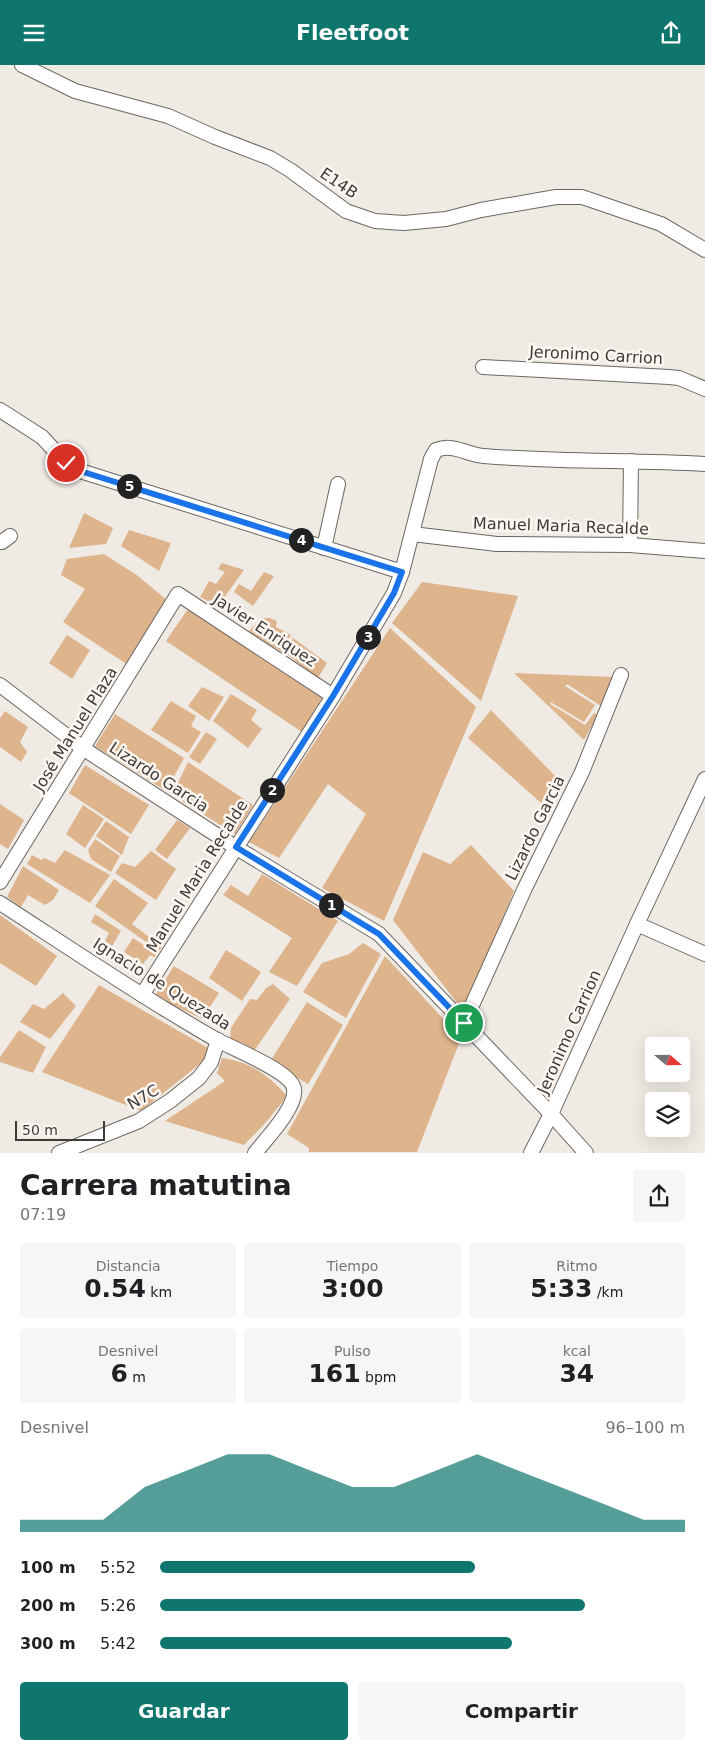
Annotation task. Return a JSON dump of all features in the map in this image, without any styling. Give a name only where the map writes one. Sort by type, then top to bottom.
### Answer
[{"type":"street","name":"E14B","points":[[22,65],[74,91],[168,116],[215,137],[270,158],[290,170],[346,211],[375,221],[404,223],[446,219],[481,210],[556,197],[582,197],[661,224],[705,250]]},
{"type":"street","name":"Jeronimo Carrion","points":[[483,367],[669,377],[679,378],[705,389]]},
{"type":"street","points":[[0,411],[42,437],[66,463],[77,470],[402,572]]},
{"type":"street","points":[[412,534],[431,459],[436,450],[444,447],[478,455],[537,460],[631,461],[705,465]]},
{"type":"street","points":[[630,545],[631,461]]},
{"type":"street","points":[[324,548],[338,484]]},
{"type":"street","name":"Manuel Maria Recalde","points":[[142,995],[333,696],[394,593],[402,572],[412,534],[497,544],[630,545],[705,551]]},
{"type":"street","name":"Javier Enriquez","points":[[178,594],[333,696]]},
{"type":"street","name":"José Manuel Plaza","points":[[0,881],[84,749],[178,594]]},
{"type":"street","name":"Lizardo Garcia","points":[[464,1023],[525,887],[582,772],[621,675]]},
{"type":"street","name":"Lizardo Garcia","points":[[0,685],[84,749],[236,847],[379,934],[586,1153]]},
{"type":"street","name":"Jeronimo Carrion","points":[[531,1153],[551,1114],[705,779]]},
{"type":"street","name":"Ignacio de Quezada","points":[[0,903],[142,995],[218,1040],[250,1055],[288,1079],[294,1088],[293,1099],[285,1114],[255,1153]]},
{"type":"street","points":[[637,924],[705,954]]},
{"type":"street","name":"N7C","points":[[59,1153],[139,1121],[170,1101],[199,1078],[211,1062],[218,1040]]},
{"type":"shaded area","points":[[84,513],[113,528],[106,544],[69,548]]},
{"type":"shaded area","points":[[129,530],[171,543],[159,571],[121,546]]},
{"type":"shaded area","points":[[104,554],[138,576],[168,601],[128,665],[63,622],[85,589],[61,575],[67,559]]},
{"type":"shaded area","points":[[222,563],[244,570],[218,606],[200,597],[209,581],[216,584],[225,572],[218,569]]},
{"type":"shaded area","points":[[264,572],[274,576],[253,606],[234,592],[239,584],[251,591]]},
{"type":"shaded area","points":[[422,582],[518,596],[481,701],[392,623]]},
{"type":"shaded area","points":[[188,609],[322,698],[302,732],[166,641]]},
{"type":"shaded area","points":[[262,618],[270,618],[277,621],[276,627],[291,635],[282,652],[248,632]]},
{"type":"shaded area","points":[[390,628],[476,707],[384,921],[322,888],[366,814],[328,784],[279,858],[249,842]]},
{"type":"shaded area","points":[[67,635],[90,650],[72,679],[49,663]]},
{"type":"shaded area","points":[[293,638],[327,663],[318,678],[285,653]]},
{"type":"shaded area","points":[[514,673],[614,677],[601,706],[567,684],[565,686],[595,705],[584,722],[552,703],[555,699],[550,704],[585,725],[594,713],[598,715],[584,740]]},
{"type":"shaded area","points":[[202,687],[224,697],[209,721],[188,706]]},
{"type":"shaded area","points":[[231,694],[257,710],[251,720],[262,729],[248,748],[213,721]]},
{"type":"shaded area","points":[[171,701],[196,716],[191,726],[201,732],[188,753],[151,730]]},
{"type":"shaded area","points":[[491,710],[558,779],[541,803],[468,738]]},
{"type":"shaded area","points":[[5,711],[28,727],[20,742],[27,752],[21,762],[0,747],[0,718]]},
{"type":"shaded area","points":[[115,714],[184,758],[166,791],[95,746]]},
{"type":"shaded area","points":[[206,732],[217,739],[200,764],[189,757]]},
{"type":"shaded area","points":[[188,762],[253,805],[235,834],[172,795]]},
{"type":"shaded area","points":[[85,765],[149,805],[131,834],[69,793]]},
{"type":"shaded area","points":[[0,804],[24,820],[8,849],[0,844]]},
{"type":"shaded area","points":[[83,805],[104,819],[85,848],[66,834]]},
{"type":"shaded area","points":[[177,820],[190,828],[167,859],[155,850]]},
{"type":"shaded area","points":[[106,821],[129,837],[122,855],[96,836]]},
{"type":"shaded area","points":[[95,839],[120,856],[111,872],[91,859],[88,850]]},
{"type":"shaded area","points":[[471,845],[514,891],[464,1012],[393,920],[423,852],[450,864]]},
{"type":"shaded area","points":[[65,850],[110,875],[90,903],[27,864],[32,855],[41,860],[45,858],[55,863]]},
{"type":"shaded area","points":[[151,851],[176,869],[156,900],[115,873],[122,863],[135,867]]},
{"type":"shaded area","points":[[23,866],[59,890],[53,900],[45,905],[28,895],[21,907],[7,897]]},
{"type":"shaded area","points":[[262,874],[338,921],[297,986],[269,972],[292,938],[223,895],[231,885],[248,896]]},
{"type":"shaded area","points":[[114,879],[148,903],[132,924],[157,943],[166,931],[170,934],[159,951],[95,906]]},
{"type":"shaded area","points":[[95,914],[121,931],[112,946],[105,941],[109,933],[91,922]]},
{"type":"shaded area","points":[[0,915],[57,956],[36,986],[0,963]]},
{"type":"shaded area","points":[[133,938],[157,954],[154,957],[150,955],[143,964],[124,952]]},
{"type":"shaded area","points":[[363,943],[381,954],[346,1018],[303,992],[322,963],[349,954]]},
{"type":"shaded area","points":[[226,950],[261,972],[242,1001],[209,978]]},
{"type":"shaded area","points":[[385,956],[461,1038],[417,1152],[309,1152],[309,1148],[287,1134]]},
{"type":"shaded area","points":[[174,966],[219,993],[202,1019],[155,996]]},
{"type":"shaded area","points":[[273,984],[290,999],[254,1051],[230,1040],[231,1028],[250,999],[257,1000],[266,988]]},
{"type":"shaded area","points":[[99,985],[208,1048],[206,1059],[141,1111],[42,1072]]},
{"type":"shaded area","points":[[63,993],[76,1006],[50,1039],[20,1022],[33,1004],[44,1009]]},
{"type":"shaded area","points":[[307,1002],[343,1025],[308,1084],[270,1062]]},
{"type":"shaded area","points":[[19,1030],[46,1047],[33,1073],[0,1062],[0,1057]]},
{"type":"shaded area","points":[[222,1058],[241,1062],[257,1070],[286,1095],[272,1115],[244,1145],[165,1121],[225,1081],[217,1073]]},
{"type":"route","points":[[66,463],[77,470],[402,572],[394,593],[333,696],[236,847],[379,934],[464,1023]]}]
